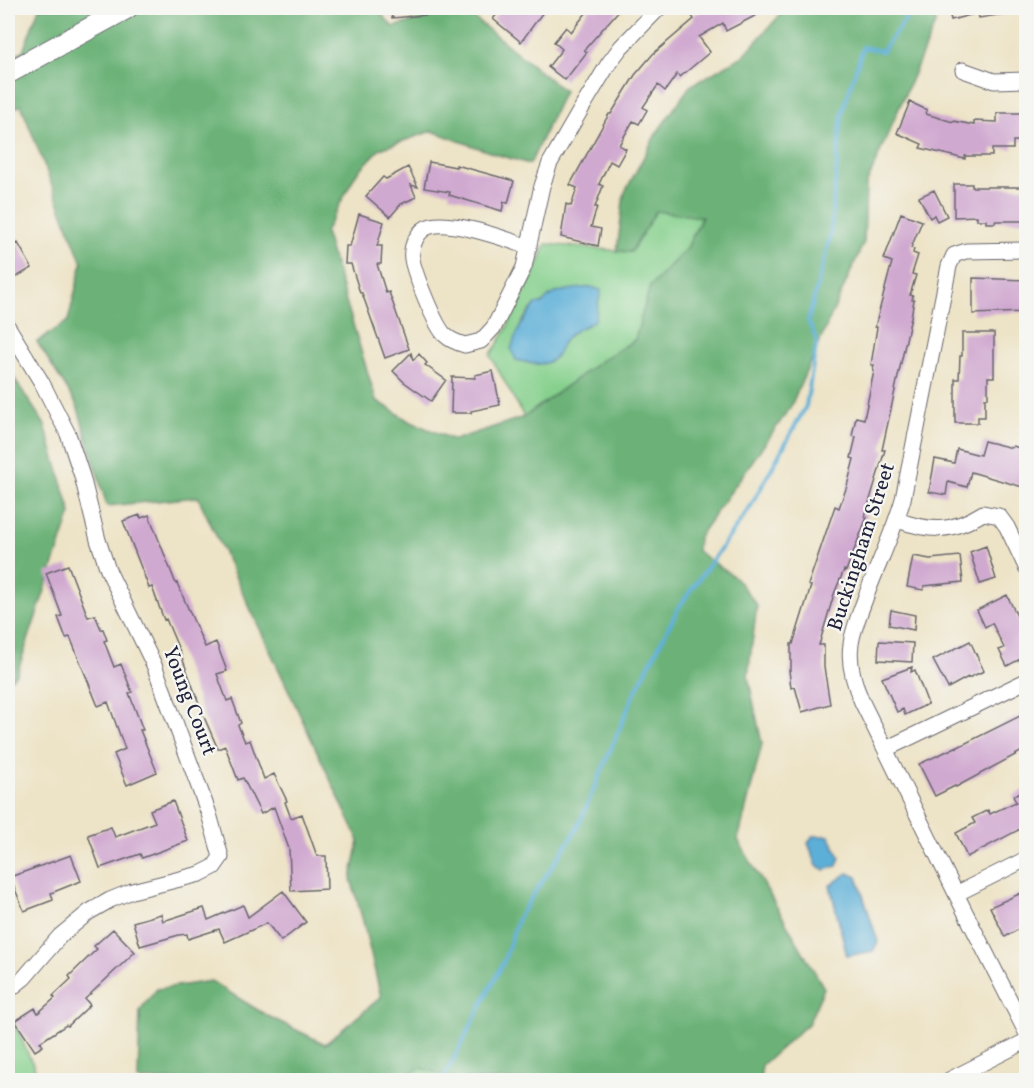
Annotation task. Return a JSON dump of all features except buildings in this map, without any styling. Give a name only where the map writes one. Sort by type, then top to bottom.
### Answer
[{"type":"main road","points":[[8,73],[127,8]]},
{"type":"street","points":[[529,247],[444,223],[428,226],[418,235],[413,245],[411,258],[433,314],[444,334],[465,345],[481,341],[494,327],[524,267],[529,247],[542,186],[550,163],[609,63],[621,47],[659,8]]},
{"type":"street","points":[[963,70],[994,81],[1026,80]]},
{"type":"street","name":"Buckingham Street","points":[[1026,250],[966,251],[954,255],[949,266],[912,460],[897,520],[873,578],[851,643],[854,685],[1026,1032]]},
{"type":"street","name":"Young Court","points":[[8,327],[42,383],[68,434],[108,570],[154,665],[206,804],[221,856],[214,867],[201,874],[132,891],[89,912],[60,936],[24,978],[8,991]]},
{"type":"street","points":[[897,520],[932,529],[948,529],[964,525],[983,513],[999,516],[1007,527],[1026,567]]},
{"type":"street","points":[[886,749],[1026,681]]},
{"type":"street","points":[[956,894],[1026,860]]},
{"type":"street","points":[[950,1080],[1026,1041]]},
{"type":"green space","points":[[39,8],[376,8],[393,27],[462,8],[564,91],[530,164],[432,131],[380,149],[356,174],[325,232],[376,400],[409,421],[454,440],[524,417],[602,360],[635,340],[650,287],[687,248],[702,217],[656,211],[631,252],[617,251],[624,194],[656,134],[690,86],[743,56],[781,14],[778,8],[931,8],[936,22],[866,185],[864,242],[790,408],[698,538],[697,551],[736,578],[757,605],[748,676],[762,744],[738,840],[824,988],[808,1024],[762,1065],[760,1080],[459,1080],[421,1068],[391,1080],[138,1080],[140,1010],[157,989],[211,981],[266,1015],[325,1044],[381,997],[351,879],[359,841],[198,497],[107,506],[77,405],[37,342],[68,321],[82,263],[21,105],[8,112],[8,59],[23,51]]},
{"type":"green space","points":[[656,211],[702,216],[687,248],[650,287],[635,340],[602,360],[524,417],[490,355],[509,324],[546,244],[631,252]],"holes":[[[536,304],[542,304],[588,325],[576,330],[566,338],[552,359],[546,363],[534,364],[516,360],[518,329]]]},
{"type":"green space","points":[[8,369],[45,425],[71,513],[17,673],[8,682]]},
{"type":"green space","points":[[8,1010],[40,1080],[8,1080]]},
{"type":"green space","points":[[425,1060],[461,1080],[385,1080]]},
{"type":"water","points":[[591,287],[601,290],[595,320],[567,337],[557,355],[548,362],[538,364],[516,360],[511,349],[513,342],[521,325],[536,304],[542,304],[557,292]]},
{"type":"water","points":[[813,836],[829,836],[840,857],[837,866],[825,870],[817,866],[808,843]]},
{"type":"water","points":[[848,873],[857,877],[878,942],[873,951],[847,956],[830,885]]},
{"type":"waterway","points":[[443,1080],[504,961],[518,918],[577,829],[634,694],[679,607],[751,506],[806,406],[817,341],[808,321],[830,237],[842,113],[863,47],[882,51],[914,8]]}]
